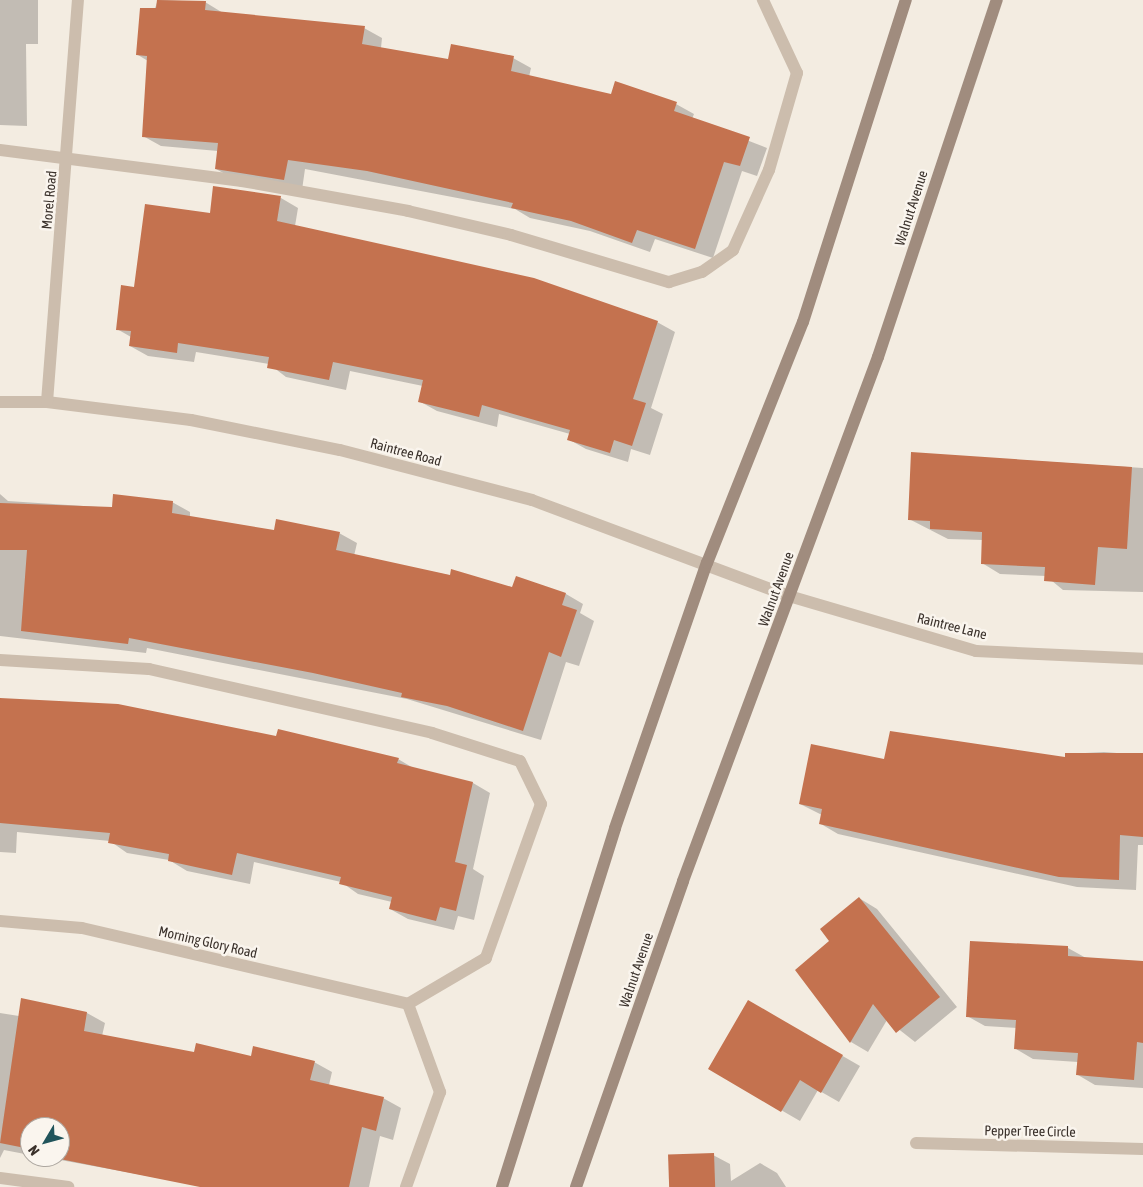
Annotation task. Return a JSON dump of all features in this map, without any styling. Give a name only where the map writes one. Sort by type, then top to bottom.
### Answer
[{"type":"main road","points":[[502,1187],[615,828],[707,563],[803,322],[906,0]]},
{"type":"main road","name":"Walnut Avenue","points":[[576,1187],[789,596],[878,357],[997,0]]},
{"type":"street","name":"Morel Road","points":[[47,402],[68,156],[78,0]]},
{"type":"street","points":[[0,150],[68,156],[242,181],[408,211],[511,235],[669,282],[702,272],[733,250],[769,170],[798,73],[763,0]]},
{"type":"street","name":"Raintree Road","points":[[0,402],[47,402],[191,420],[340,450],[532,500],[707,563],[789,596]]},
{"type":"street","name":"Raintree Lane","points":[[789,596],[976,651],[1143,659]]},
{"type":"street","points":[[0,660],[149,669],[432,734],[520,761],[541,804],[486,958],[408,1004],[440,1092],[406,1187]]},
{"type":"street","name":"Morning Glory Road","points":[[0,921],[82,928],[408,1004]]},
{"type":"street","name":"Pepper Tree Circle","points":[[916,1143],[1143,1149]]},
{"type":"street","points":[[0,1178],[68,1187]]},
{"type":"building","points":[[157,0],[206,1],[205,10],[365,26],[362,44],[448,59],[451,44],[514,56],[511,71],[611,94],[615,81],[677,102],[674,111],[750,137],[740,166],[724,162],[695,249],[637,230],[632,243],[571,221],[511,208],[513,203],[367,171],[288,160],[284,180],[215,169],[218,143],[142,137],[147,56],[136,55],[140,8],[156,8]]},
{"type":"building","points":[[213,186],[281,196],[277,221],[534,278],[658,321],[633,399],[646,403],[632,446],[614,440],[610,453],[567,440],[570,430],[482,405],[479,417],[418,402],[423,380],[333,362],[329,380],[267,368],[269,357],[178,343],[177,353],[129,346],[131,331],[116,330],[121,285],[134,287],[145,204],[210,213]]},
{"type":"building","points":[[911,452],[1132,467],[1127,549],[1098,547],[1095,585],[1044,581],[1045,567],[981,564],[982,532],[930,529],[930,521],[908,520]]},
{"type":"building","points":[[113,494],[173,501],[172,513],[274,530],[276,519],[340,532],[336,550],[450,575],[451,569],[512,587],[516,576],[566,593],[562,605],[577,610],[561,657],[549,652],[523,731],[447,706],[401,697],[402,693],[313,673],[129,638],[128,644],[21,631],[27,550],[0,550],[0,503],[112,507]]},
{"type":"building","points":[[0,698],[118,704],[276,736],[278,729],[399,758],[397,763],[473,782],[455,862],[467,865],[456,911],[440,907],[436,921],[389,909],[392,897],[339,884],[341,877],[237,853],[232,875],[168,861],[169,854],[108,843],[110,833],[0,823]]},
{"type":"building","points":[[890,731],[1065,757],[1065,753],[1143,753],[1143,837],[1120,835],[1119,880],[1059,877],[819,824],[822,809],[799,804],[811,744],[884,759]]},
{"type":"building","points":[[859,897],[940,997],[896,1033],[873,1004],[850,1043],[795,970],[829,941],[820,929]]},
{"type":"building","points":[[970,941],[1068,946],[1068,956],[1143,961],[1143,1043],[1137,1042],[1134,1080],[1076,1075],[1078,1053],[1014,1049],[1016,1020],[966,1017]]},
{"type":"building","points":[[21,998],[87,1012],[84,1031],[194,1052],[196,1043],[251,1056],[253,1046],[315,1061],[310,1080],[384,1097],[376,1131],[362,1127],[349,1187],[200,1187],[70,1161],[70,1117],[20,1117],[20,1147],[0,1143]]},
{"type":"building","points":[[748,1000],[843,1055],[821,1093],[800,1080],[781,1112],[708,1069]]},
{"type":"building","points":[[714,1153],[715,1187],[669,1187],[668,1155]]}]
